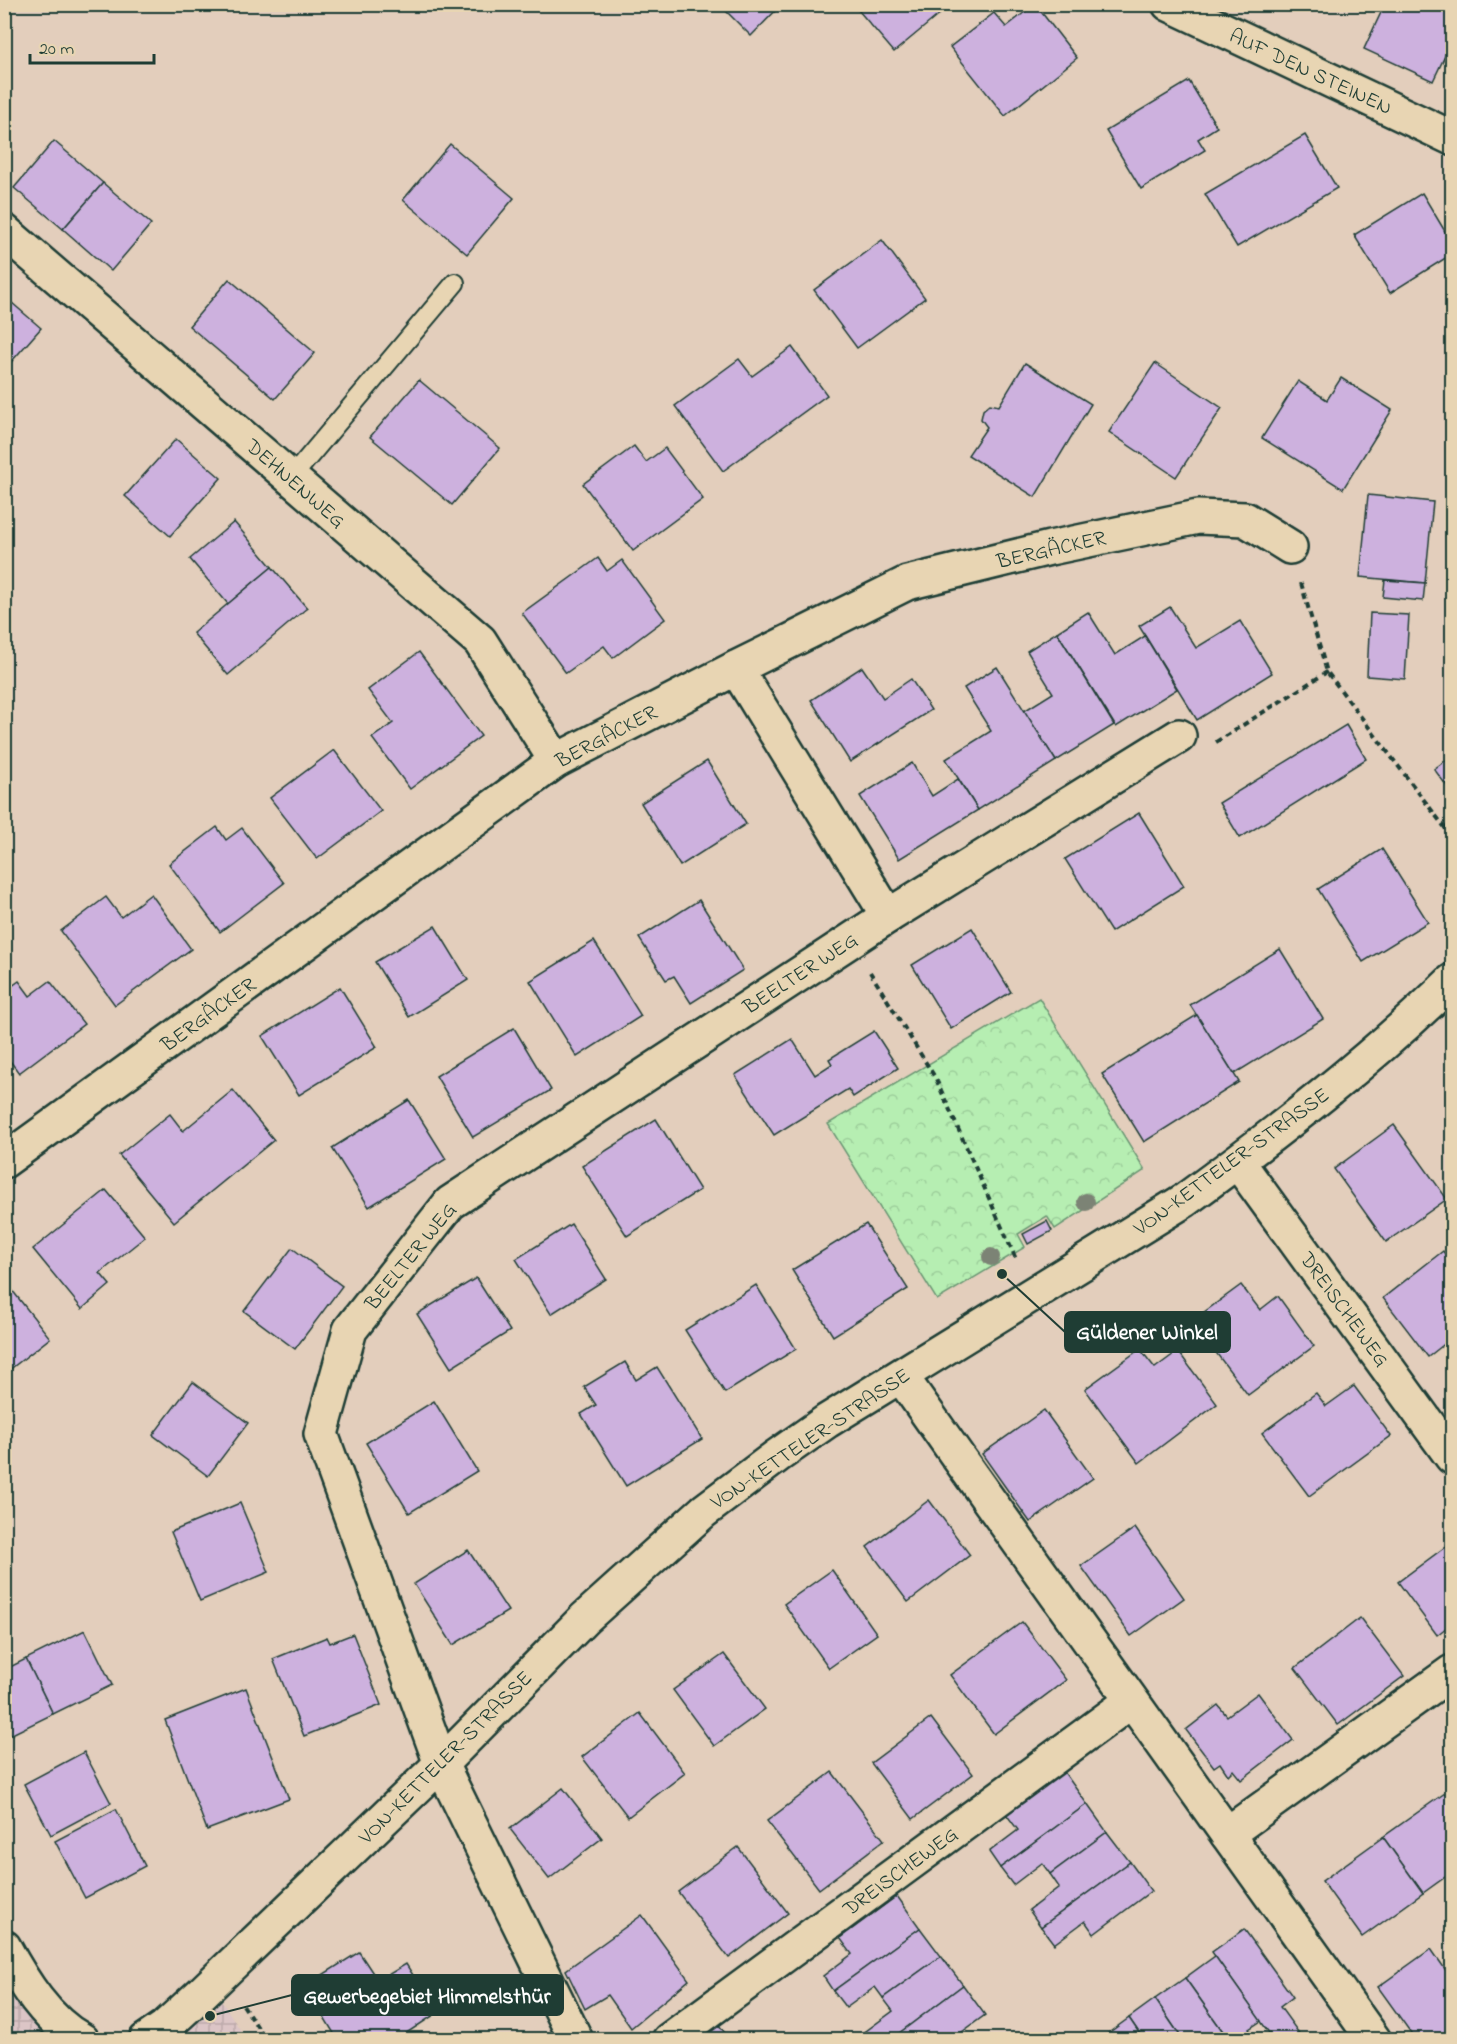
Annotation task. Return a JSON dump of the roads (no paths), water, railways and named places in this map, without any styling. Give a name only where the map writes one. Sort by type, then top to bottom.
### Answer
[{"type":"street","name":"AUF DEN STEINEN","points":[[1169,4],[1452,138]]},
{"type":"street","name":"DEHNENWEG","points":[[4,231],[480,641],[556,761]]},
{"type":"street","name":"BERGÄCKER","points":[[4,1161],[556,761],[907,583],[1050,548],[1198,517],[1245,519],[1290,547]]},
{"type":"street","points":[[736,668],[888,916]]},
{"type":"street","name":"BEELTER WEG","points":[[576,2040],[441,1764],[321,1434],[350,1330],[450,1203],[849,940],[1179,736]]},
{"type":"street","name":"VON-KETTELER-STRASSE","points":[[146,2040],[180,2014],[441,1764],[584,1619],[704,1511],[827,1421],[1143,1227],[1238,1161],[1376,1051],[1452,981]]},
{"type":"street","name":"DREISCHEWEG","points":[[1238,1161],[1452,1457]]},
{"type":"street","points":[[901,1376],[1130,1702],[1227,1834],[1362,2035]]},
{"type":"street","points":[[1227,1834],[1452,1671]]},
{"type":"street","name":"DREISCHEWEG","points":[[669,2040],[1130,1702]]},
{"type":"street","points":[[4,1947],[50,2015],[82,2040]]},
{"type":"lane","points":[[291,478],[455,283]]},
{"type":"place","name":"Güldener Winkel","points":[[1002,1274]]},
{"type":"place","name":"Gewerbegebiet Himmelsthür","points":[[210,2016]]}]
